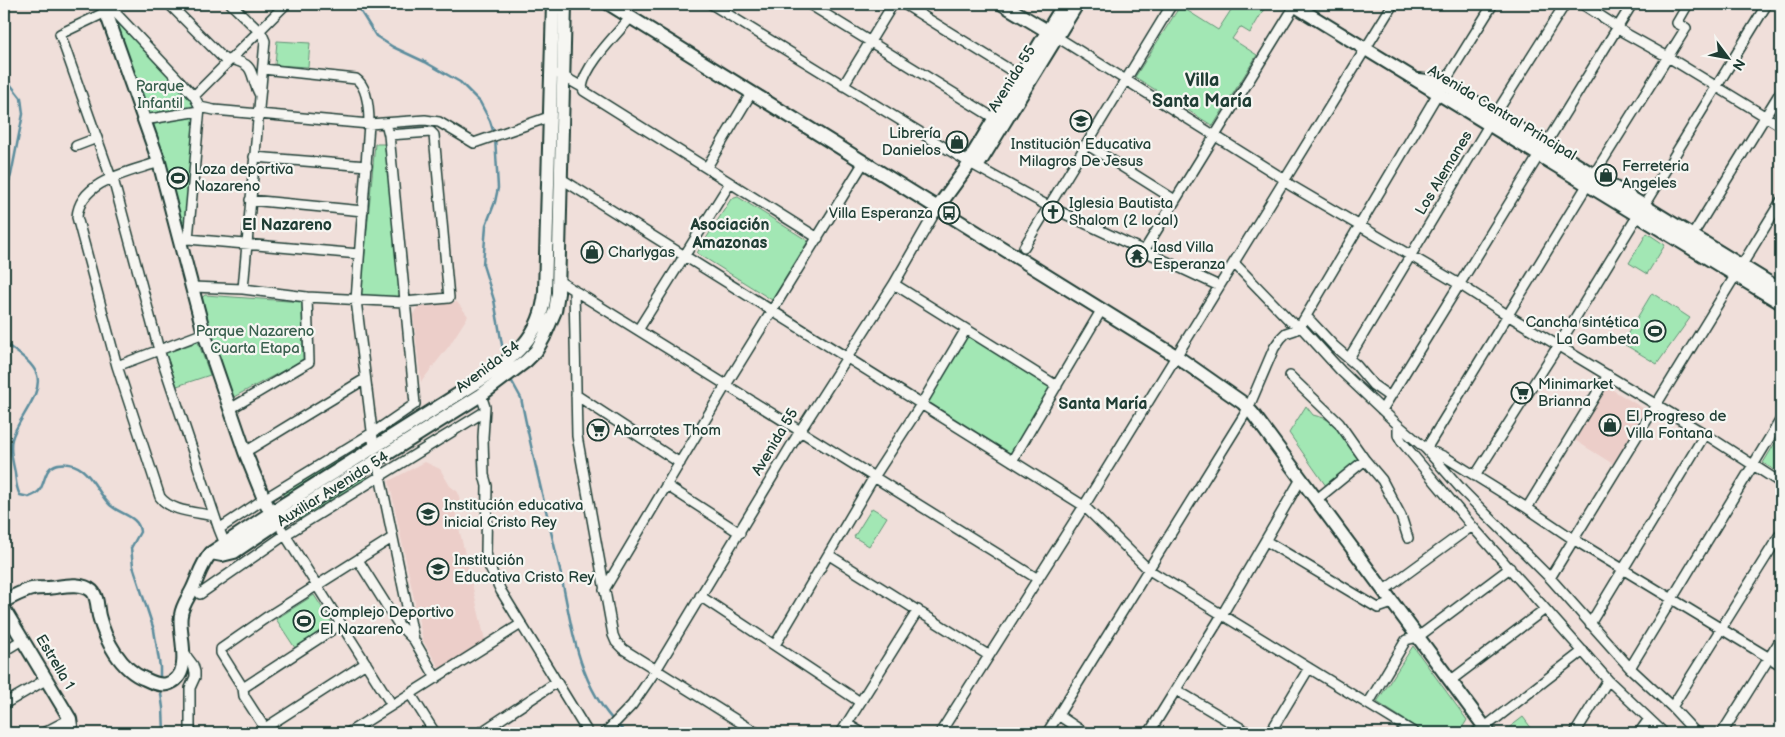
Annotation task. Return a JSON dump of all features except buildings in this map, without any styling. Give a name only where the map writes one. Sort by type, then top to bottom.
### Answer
[{"type":"street","points":[[169,4],[229,61],[242,62],[249,67],[260,95]]},
{"type":"street","points":[[231,4],[264,37],[265,41],[243,288]]},
{"type":"street","points":[[194,96],[286,4]]},
{"type":"street","name":"Avenida 54","points":[[184,653],[180,616],[204,560],[210,553],[227,549],[234,552],[274,518],[374,448],[503,364],[524,345],[536,328],[542,311],[545,292],[552,4]]},
{"type":"street","name":"Avenida 54","points":[[274,518],[377,461],[481,394],[526,361],[536,351],[544,337],[555,311],[559,281],[565,4]]},
{"type":"street","points":[[609,4],[1102,309],[1176,356],[1243,403],[1418,637],[1483,731],[1583,651]]},
{"type":"street","points":[[809,4],[994,118]]},
{"type":"street","points":[[843,86],[893,4]]},
{"type":"street","points":[[904,4],[1020,76]]},
{"type":"street","points":[[1002,4],[1126,79],[1284,179],[1290,185],[1459,284],[1508,316],[1705,434],[1781,483]]},
{"type":"street","name":"Avenida 55","points":[[970,163],[980,162],[1052,34],[1064,4]]},
{"type":"street","name":"Avenida 55","points":[[605,733],[632,705],[656,670],[800,431],[894,284],[938,207],[970,163],[971,156],[1020,76],[1077,4]]},
{"type":"street","points":[[1024,247],[1172,4]]},
{"type":"street","points":[[1144,251],[1294,4]]},
{"type":"street","name":"Avenida Central Principal","points":[[1294,4],[1414,80],[1441,88],[1738,270],[1781,290]]},
{"type":"street","points":[[940,733],[1084,506],[1393,4]]},
{"type":"street","points":[[1047,733],[1248,409],[1278,343],[1286,333],[1300,326],[1358,225],[1493,4]]},
{"type":"street","name":"Los Alemanes","points":[[1349,358],[1492,120],[1565,4]]},
{"type":"street","points":[[1582,4],[1623,32],[1668,57],[1781,126]]},
{"type":"street","points":[[1382,410],[1632,4]]},
{"type":"street","points":[[1426,449],[1686,28],[1677,23],[1688,4]]},
{"type":"street","points":[[1475,476],[1558,346],[1767,4]]},
{"type":"street","points":[[715,5],[970,163],[1048,206],[1219,286]]},
{"type":"street","points":[[110,7],[194,96],[199,109],[184,240]]},
{"type":"street","points":[[110,7],[144,120],[184,240],[192,287],[204,333],[245,452],[264,499],[274,518],[392,705]]},
{"type":"street","points":[[110,7],[60,34],[113,179],[158,350],[218,529],[227,549]]},
{"type":"street","points":[[582,87],[583,78],[631,17]]},
{"type":"street","points":[[263,69],[356,79],[362,86],[370,124],[356,300],[364,379],[374,448]]},
{"type":"street","points":[[550,72],[563,76],[582,87],[584,91],[818,238]]},
{"type":"street","points":[[1692,236],[1781,91]]},
{"type":"street","points":[[707,167],[752,92]]},
{"type":"street","points":[[144,120],[199,109],[370,124],[425,120],[439,122],[474,143],[549,117]]},
{"type":"street","points":[[386,123],[389,135],[404,302]]},
{"type":"street","points":[[192,287],[243,288],[307,297],[356,300],[404,302],[450,298],[434,135],[431,132],[389,135]]},
{"type":"street","points":[[76,146],[97,138]]},
{"type":"street","points":[[1086,144],[1175,200]]},
{"type":"street","points":[[254,157],[367,166]]},
{"type":"street","points":[[159,162],[101,183],[90,191],[82,201],[78,217],[117,366],[160,497],[175,508],[214,516]]},
{"type":"street","points":[[604,590],[726,385],[864,162]]},
{"type":"street","points":[[560,178],[1084,506],[1149,570],[1414,733]]},
{"type":"street","points":[[638,330],[730,183]]},
{"type":"street","points":[[250,200],[363,211]]},
{"type":"street","points":[[1550,578],[1781,201]]},
{"type":"street","name":"Avenida Central Principal","points":[[1640,210],[1692,236],[1781,303]]},
{"type":"street","points":[[184,240],[359,254]]},
{"type":"street","points":[[1234,263],[1290,321],[1300,326],[1341,371],[1426,449],[1463,490],[1550,578],[1630,668],[1672,707],[1696,733]]},
{"type":"street","points":[[559,281],[1038,579]]},
{"type":"street","points":[[894,284],[1057,386]]},
{"type":"street","points":[[574,290],[577,436],[612,636],[623,649],[757,733]]},
{"type":"street","points":[[230,409],[309,362],[307,297]]},
{"type":"street","name":"Auxiliar Avenida 54","points":[[218,529],[415,404],[404,302]]},
{"type":"street","points":[[1012,461],[1102,309]]},
{"type":"street","points":[[1306,316],[1334,346],[1349,358],[1373,385],[1390,397]]},
{"type":"street","points":[[775,645],[874,477],[922,403],[966,329]]},
{"type":"street","points":[[117,366],[204,333]]},
{"type":"street","points":[[1527,508],[1608,375]]},
{"type":"street","points":[[1290,376],[1339,423],[1365,460],[1382,480],[1401,516],[1408,538]]},
{"type":"street","points":[[245,452],[364,379]]},
{"type":"street","points":[[481,394],[486,407],[483,437],[484,475],[487,486],[486,553],[490,568],[521,624],[588,733]]},
{"type":"street","points":[[576,395],[680,463]]},
{"type":"street","name":"Auxiliar Avenida 54","points":[[200,594],[285,535],[484,412]]},
{"type":"street","points":[[1630,668],[1781,419]]},
{"type":"street","points":[[1398,425],[1398,435],[1402,442],[1472,526],[1608,680],[1664,733]]},
{"type":"street","points":[[1590,624],[1705,434]]},
{"type":"street","points":[[1426,449],[1440,454],[1527,508],[1573,540],[1781,665]]},
{"type":"street","points":[[1316,500],[1365,460]]},
{"type":"street","points":[[377,461],[414,640]]},
{"type":"street","points":[[1149,733],[1222,616],[1301,479]]},
{"type":"street","points":[[666,485],[740,533]]},
{"type":"street","points":[[1383,591],[1472,526]]},
{"type":"street","points":[[1672,707],[1781,532]]},
{"type":"street","points":[[366,663],[267,731],[244,696],[243,688],[221,649],[392,538]]},
{"type":"street","points":[[1266,541],[1378,608],[1392,603]]},
{"type":"street","points":[[829,555],[988,655]]},
{"type":"street","points":[[358,560],[398,625],[414,640],[436,678]]},
{"type":"street","points":[[1368,704],[1404,642],[1409,638],[1418,637],[1510,568]]},
{"type":"street","points":[[4,601],[32,588],[68,585],[90,590],[93,592],[96,600],[105,632],[121,661],[136,675],[160,684],[168,684],[176,678],[182,665],[184,653]]},
{"type":"street","points":[[700,596],[860,702]]},
{"type":"street","name":"Estrella 1","points":[[4,609],[70,719],[72,733]]},
{"type":"street","points":[[1450,682],[1546,609]]},
{"type":"street","points":[[841,733],[918,610]]},
{"type":"street","points":[[243,688],[341,624]]},
{"type":"street","points":[[348,733],[521,624]]},
{"type":"street","points":[[1722,733],[1781,639]]},
{"type":"street","points":[[4,651],[22,640]]},
{"type":"street","points":[[184,653],[193,665],[195,672],[190,688],[190,733]]},
{"type":"street","points":[[1270,733],[1309,668]]},
{"type":"street","points":[[4,704],[47,679]]},
{"type":"street","points":[[1575,733],[1608,680]]},
{"type":"street","points":[[480,733],[557,682]]},
{"type":"street","points":[[1176,690],[1249,733]]},
{"type":"street","points":[[411,695],[435,733]]},
{"type":"street","points":[[1058,716],[1085,733]]},
{"type":"street","points":[[1639,733],[1649,718]]},
{"type":"street","points":[[43,733],[70,719]]},
{"type":"street","points":[[847,724],[862,733]]},
{"type":"shaded area","points":[[457,302],[468,316],[449,346],[421,382],[413,315],[417,308]]},
{"type":"shaded area","name":"El Progreso de Villa Fontana","points":[[1606,386],[1646,410],[1613,464],[1573,439]]},
{"type":"shaded area","name":"Institución Educativa Cristo Rey","points":[[425,462],[440,469],[450,486],[458,492],[461,507],[455,511],[485,640],[440,669],[423,641],[389,481]]},
{"type":"green space","points":[[1222,4],[1267,4],[1250,33],[1240,27],[1232,39],[1257,55],[1213,126],[1135,77],[1180,6],[1218,30],[1231,10]]},
{"type":"green space","name":"Parque Infantil","points":[[118,20],[192,102],[195,109],[147,117],[114,23]]},
{"type":"green space","points":[[277,41],[310,43],[308,67],[275,65]]},
{"type":"green space","name":"Loza deportiva Nazareno","points":[[196,114],[185,232],[182,232],[150,125]]},
{"type":"green space","points":[[375,144],[388,144],[401,296],[398,298],[362,296],[361,294]]},
{"type":"green space","points":[[738,197],[808,241],[772,300],[697,253],[731,199]]},
{"type":"green space","points":[[1647,233],[1665,245],[1647,274],[1629,263]]},
{"type":"green space","name":"Cancha sintética La Gambeta","points":[[1652,293],[1690,318],[1657,364],[1622,343]]},
{"type":"green space","name":"Parque Nazareno Cuarta Etapa","points":[[205,295],[302,302],[303,360],[230,399],[199,300]]},
{"type":"green space","points":[[968,333],[1053,386],[1011,456],[927,401]]},
{"type":"green space","points":[[198,342],[210,375],[177,386],[166,353]]},
{"type":"green space","points":[[1306,406],[1313,415],[1332,422],[1359,459],[1326,486],[1289,433]]},
{"type":"green space","points":[[1781,433],[1781,474],[1763,463]]},
{"type":"green space","points":[[338,458],[342,464],[285,499],[282,492]]},
{"type":"green space","points":[[365,473],[368,479],[300,522],[296,516]]},
{"type":"green space","points":[[872,508],[887,517],[869,546],[854,537]]},
{"type":"green space","points":[[314,595],[332,623],[295,648],[276,619]]},
{"type":"green space","points":[[1413,646],[1467,720],[1459,733],[1425,733],[1377,702]]},
{"type":"green space","points":[[1523,717],[1535,733],[1509,733],[1506,730]]},
{"type":"waterway","points":[[356,4],[376,36],[460,82],[480,102],[490,121],[495,137],[498,188],[486,225],[483,265],[494,300],[504,356]]},
{"type":"waterway","points":[[4,71],[10,84],[21,98],[23,114],[11,175],[4,195]]},
{"type":"waterway","points":[[4,343],[32,366],[37,375],[38,383],[33,399],[15,431],[11,443],[16,484],[20,495],[29,497],[38,493],[46,473],[54,465],[68,464],[77,466],[90,477],[110,505],[136,522],[140,532],[131,548],[133,566],[154,630],[160,667],[160,680]]},
{"type":"waterway","points":[[510,378],[521,398],[577,649],[595,694],[608,715],[626,733]]},
{"type":"waterway","points":[[160,687],[164,733]]},
{"type":"place","name":"Institución Educativa Milagros De Jesus","points":[[1081,121]]},
{"type":"place","name":"Librería Danielos","points":[[957,142]]},
{"type":"place","name":"Ferreteria Angeles","points":[[1606,175]]},
{"type":"place","name":"Loza deportiva Nazareno","points":[[178,178]]},
{"type":"place","name":"Iglesia Bautista Shalom (2 local)","points":[[1053,212]]},
{"type":"place","name":"Villa Esperanza","points":[[949,213]]},
{"type":"place","name":"Charlygas","points":[[592,252]]},
{"type":"place","name":"Iasd Villa Esperanza","points":[[1137,256]]},
{"type":"place","name":"Cancha sintética La Gambeta","points":[[1655,331]]},
{"type":"place","name":"Minimarket Brianna","points":[[1522,393]]},
{"type":"place","name":"El Progreso de Villa Fontana","points":[[1610,425]]},
{"type":"place","name":"Abarrotes Thom","points":[[598,430]]},
{"type":"place","name":"Institución educativa inicial Cristo Rey","points":[[428,514]]},
{"type":"place","name":"Institución Educativa Cristo Rey","points":[[438,569]]},
{"type":"place","name":"Complejo Deportivo El Nazareno","points":[[304,621]]},
{"type":"district","name":"Villa Santa María","points":[[1202,90]]},
{"type":"district","name":"El Nazareno","points":[[287,225]]},
{"type":"district","name":"Asociación Amazonas","points":[[730,234]]},
{"type":"district","name":"Santa María","points":[[1103,404]]}]
